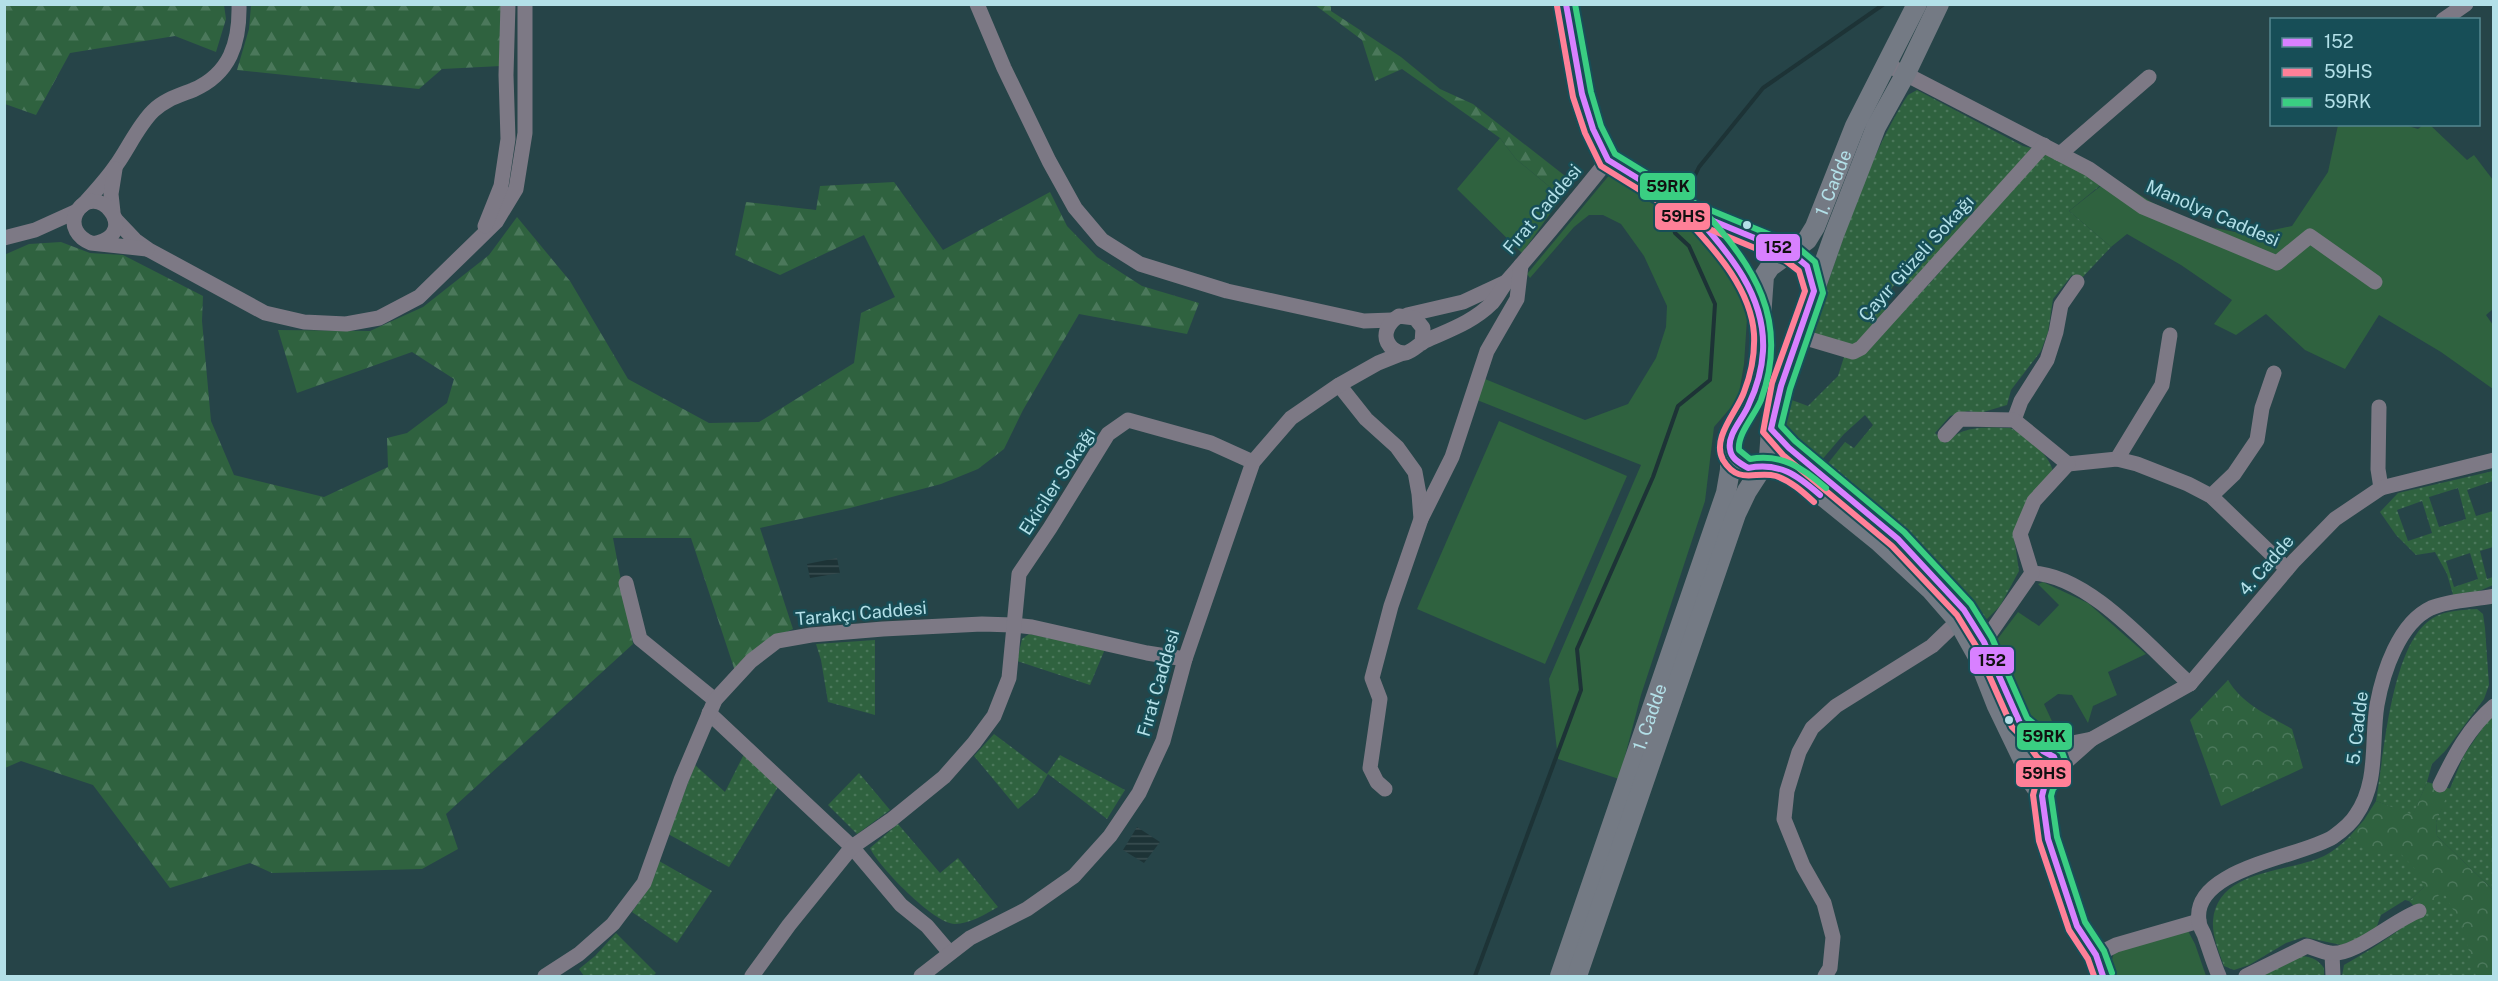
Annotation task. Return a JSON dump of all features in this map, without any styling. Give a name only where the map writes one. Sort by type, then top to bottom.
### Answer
[{"type":"main road","name":"1. Cadde","points":[[1560,976],[1726,493],[1730,438],[1754,393],[1761,366],[1764,276],[1770,267],[1807,240],[1815,226],[1855,126],[1917,4]]},
{"type":"main road","name":"1. Cadde","points":[[1577,976],[1736,514],[1765,465],[1771,449],[1771,429],[1781,386],[1814,291],[1876,127],[1906,73],[1939,4]]},
{"type":"main road","points":[[1791,253],[1807,266],[1814,291]]},
{"type":"main road","points":[[1771,429],[1790,448],[1898,539],[1964,610],[1984,642],[2020,723],[2032,734],[2045,773],[2048,839],[2077,926],[2096,955],[2103,976]]},
{"type":"main road","points":[[1730,454],[1734,460],[1748,468],[1765,465],[1780,468],[1804,481],[1893,555],[1931,590],[1958,621],[1977,655],[1997,706],[2025,764],[2033,753],[2045,773]]},
{"type":"street","points":[[79,236],[74,225],[80,209],[116,166],[151,112],[165,101],[206,84],[222,69],[234,52],[239,25],[239,4]]},
{"type":"street","points":[[480,236],[501,186],[508,139],[506,75],[508,4]]},
{"type":"street","points":[[4,238],[35,230],[95,202],[102,203],[135,240],[149,250],[265,313],[304,322],[346,324],[379,318],[419,297],[452,267],[496,222],[516,189],[525,133],[525,4]]},
{"type":"street","points":[[977,4],[1049,161],[1075,208],[1102,240],[1140,264],[1227,291],[1364,321],[1387,341],[1397,351],[1403,353],[1414,351],[1422,343],[1424,333],[1420,323],[1400,317],[1386,332],[1387,341],[1378,363]]},
{"type":"street","points":[[1566,4],[1582,94],[1593,129],[1608,160],[1683,207],[1791,253]]},
{"type":"street","points":[[2447,18],[2466,4]]},
{"type":"street","name":"Manolya Caddesi","points":[[1887,64],[2089,169],[2143,207],[2277,264],[2310,237],[2375,282]]},
{"type":"street","points":[[2060,154],[2149,77]]},
{"type":"street","name":"Çayır Güzeli Sokağı","points":[[1799,336],[1852,352],[1861,348],[2044,145]]},
{"type":"street","name":"Fırat Caddesi","points":[[1422,343],[1460,327],[1493,302],[1506,282],[1608,160]]},
{"type":"street","points":[[97,243],[113,232],[114,215],[111,194],[116,166]]},
{"type":"street","points":[[1683,207],[1726,249],[1746,283],[1761,318]]},
{"type":"street","points":[[35,230],[59,229],[84,240],[149,250]]},
{"type":"street","points":[[1385,789],[1377,782],[1370,768],[1380,699],[1372,678],[1390,606],[1421,519],[1452,457],[1487,351],[1517,299],[1521,265]]},
{"type":"street","name":"Fırat Caddesi","points":[[1364,321],[1400,317],[1463,302],[1506,282]]},
{"type":"street","points":[[2014,420],[2021,401],[2047,360],[2056,332],[2061,305],[2077,282]]},
{"type":"street","points":[[2117,459],[2162,385],[2170,335]]},
{"type":"street","name":"Fırat Caddesi","points":[[921,976],[970,938],[1027,909],[1074,876],[1110,836],[1139,793],[1163,741],[1185,659],[1253,462],[1291,418],[1339,385],[1378,363],[1403,353]]},
{"type":"street","points":[[2211,496],[2234,474],[2257,440],[2262,408],[2274,373]]},
{"type":"street","points":[[1339,385],[1366,419],[1397,447],[1415,472],[1421,519]]},
{"type":"street","points":[[2379,407],[2378,469],[2381,488]]},
{"type":"street","points":[[1945,435],[1960,419],[2014,420],[2068,464]]},
{"type":"street","name":"Ekiciler Sokağı","points":[[1013,625],[1019,574],[1108,434],[1128,420],[1210,443],[1253,462]]},
{"type":"street","points":[[2032,573],[2020,534],[2034,501],[2068,464],[2117,459],[2169,476],[2211,496],[2287,570]]},
{"type":"street","name":"4. Cadde","points":[[2045,773],[2092,739],[2190,684],[2287,570],[2335,519],[2381,488],[2493,460]]},
{"type":"street","points":[[1984,642],[2032,573]]},
{"type":"street","points":[[2032,573],[2046,574],[2089,593],[2155,648],[2190,684]]},
{"type":"street","points":[[626,583],[640,639],[712,706],[852,847],[901,905],[927,926],[950,953]]},
{"type":"street","name":"5. Cadde","points":[[2199,921],[2200,906],[2218,882],[2244,869],[2305,849],[2333,837],[2356,816],[2367,791],[2374,763],[2377,705],[2385,675],[2405,631],[2418,616],[2432,608],[2448,603],[2493,596]]},
{"type":"street","points":[[1825,976],[1830,968],[1833,937],[1824,903],[1803,866],[1784,819],[1787,791],[1799,752],[1812,728],[1836,706],[1932,646],[1958,621]]},
{"type":"street","name":"Tarakçı Caddesi","points":[[544,976],[579,954],[613,924],[644,883],[681,780],[712,706],[751,662],[777,641],[811,635],[883,629],[982,624],[1013,625],[1185,659]]},
{"type":"street","points":[[752,976],[789,925],[852,847],[891,820],[944,777],[974,743],[994,716],[1009,678],[1013,625]]},
{"type":"street","points":[[2440,785],[2456,753],[2480,718],[2493,705]]},
{"type":"street","points":[[2246,976],[2307,946],[2332,954],[2363,944],[2404,916],[2419,911]]},
{"type":"street","points":[[2096,955],[2133,939],[2199,921],[2219,976]]},
{"type":"street","points":[[2332,954],[2333,976]]},
{"type":"green space","points":[[5,4],[224,5],[226,19],[216,52],[175,36],[70,53],[36,115],[5,104]]},
{"type":"green space","points":[[251,5],[501,5],[501,66],[442,69],[419,89],[237,70],[249,29]]},
{"type":"green space","points":[[1315,5],[1331,5],[1331,11],[1401,57],[1440,89],[1473,104],[1569,179],[1562,197],[1516,159],[1500,138],[1402,69],[1375,81],[1362,40]]},
{"type":"green space","points":[[1917,90],[2023,146],[2035,149],[1911,285],[1898,280],[1882,301],[1887,312],[1855,345],[1810,334],[1851,215],[1875,157],[1904,101],[1908,95]]},
{"type":"green space","points":[[2338,126],[2408,126],[2418,129],[2422,126],[2431,126],[2467,160],[2474,155],[2493,180],[2493,309],[2486,315],[2493,325],[2493,389],[2441,352],[2379,315],[2345,369],[2305,350],[2266,314],[2236,335],[2214,324],[2232,300],[2181,265],[2127,234],[2111,247],[2069,211],[2102,185],[2105,173],[2153,203],[2205,226],[2250,235],[2292,226],[2328,172]]},
{"type":"green space","points":[[1500,138],[1516,159],[1562,197],[1522,253],[1457,189]]},
{"type":"green space","points":[[2044,152],[2102,184],[2069,211],[2111,247],[2079,281],[2072,275],[2053,299],[2048,332],[2041,351],[2011,390],[2007,405],[1980,413],[1968,411],[1950,416],[1935,433],[1946,443],[1959,433],[1975,428],[2010,428],[2023,435],[2042,452],[2053,472],[2014,537],[2019,571],[2000,606],[1987,619],[1980,615],[1934,558],[1825,467],[1845,442],[1854,448],[1873,425],[1865,415],[1844,434],[1820,462],[1787,432],[1784,418],[1789,399],[1808,406],[1838,376],[1844,357],[1854,359],[1859,357],[1930,283]]},
{"type":"green space","points":[[1611,173],[1673,210],[1710,237],[1742,280],[1747,319],[1744,364],[1738,399],[1714,427],[1705,501],[1641,695],[1619,779],[1558,759],[1549,679],[1641,465],[1477,400],[1485,379],[1585,420],[1628,404],[1656,358],[1666,327],[1667,306],[1644,256],[1621,224],[1603,215],[1589,215],[1574,227],[1530,278],[1527,274]]},
{"type":"green space","points":[[894,182],[943,250],[1050,192],[1067,226],[1097,257],[1142,286],[1199,303],[1187,334],[1079,314],[1023,410],[1004,449],[978,469],[941,484],[850,508],[760,528],[793,629],[763,643],[735,671],[691,538],[613,538],[633,644],[446,814],[458,849],[422,869],[272,873],[250,863],[170,888],[93,785],[21,761],[5,768],[4,255],[29,244],[61,242],[90,253],[123,255],[203,296],[202,321],[211,421],[234,475],[324,497],[388,467],[387,438],[407,433],[447,403],[454,379],[412,352],[297,393],[278,330],[370,331],[423,307],[489,255],[517,217],[570,281],[628,379],[709,423],[759,422],[854,363],[861,313],[895,297],[864,235],[780,275],[735,255],[746,202],[816,210],[820,186]]},
{"type":"green space","points":[[1499,421],[1627,476],[1545,664],[1417,609]]},
{"type":"green space","points":[[2493,471],[2493,481],[2467,490],[2476,516],[2493,511],[2493,547],[2480,551],[2487,579],[2493,577],[2493,585],[2470,595],[2454,598],[2447,574],[2435,552],[2416,555],[2396,535],[2380,512],[2398,493]],"holes":[[[2458,488],[2466,519],[2439,527],[2429,497]],[[2422,501],[2432,533],[2408,541],[2397,510]],[[2470,553],[2478,579],[2454,587],[2446,561]]]},
{"type":"green space","points":[[2043,582],[2088,603],[2146,654],[2108,672],[2117,695],[2093,706],[2088,723],[2072,695],[2058,694],[2044,704],[2057,732],[2038,728],[2023,716],[1993,645],[2018,612],[2039,626],[2059,605],[2038,584]]},
{"type":"green space","points":[[2477,609],[2483,614],[2485,628],[2489,685],[2484,699],[2446,750],[2432,764],[2413,815],[2376,801],[2386,730],[2399,675],[2408,651],[2419,631],[2433,618],[2449,612]]},
{"type":"green space","points":[[1029,634],[1105,649],[1090,685],[1017,661],[1022,639]]},
{"type":"green space","points":[[875,640],[875,715],[828,702],[816,644]]},
{"type":"green space","points":[[2228,680],[2248,702],[2292,729],[2303,768],[2221,806],[2190,720]]},
{"type":"green space","points":[[2493,713],[2493,890],[2437,836],[2436,822],[2464,755]]},
{"type":"green space","points":[[994,734],[1047,774],[1060,755],[1125,790],[1107,819],[1048,774],[1037,793],[1018,809],[974,756]]},
{"type":"green space","points":[[746,750],[778,787],[729,867],[668,834],[695,765],[725,792]]},
{"type":"green space","points":[[859,773],[890,810],[857,834],[828,805]]},
{"type":"green space","points":[[2427,782],[2451,789],[2436,822],[2437,836],[2493,890],[2493,976],[2476,976],[2443,892],[2422,914],[2409,901],[2424,887],[2362,849],[2350,836],[2376,801],[2413,814]]},
{"type":"green space","points":[[898,824],[940,873],[958,858],[998,907],[972,920],[955,924],[934,915],[921,905],[895,880],[870,848]]},
{"type":"green space","points":[[2350,836],[2362,847],[2373,852],[2401,854],[2417,871],[2424,887],[2409,901],[2405,900],[2381,915],[2377,926],[2368,935],[2341,945],[2304,937],[2286,943],[2249,965],[2234,970],[2224,966],[2215,938],[2213,921],[2217,904],[2227,891],[2257,875],[2324,856]]},
{"type":"green space","points":[[659,861],[712,891],[677,943],[632,912],[647,890]]},
{"type":"green space","points":[[2443,891],[2462,926],[2476,976],[2342,976],[2344,965],[2396,932]]},
{"type":"green space","points":[[2187,929],[2206,976],[2114,976],[2111,963],[2115,949]]},
{"type":"green space","points":[[616,933],[656,973],[653,976],[584,976],[579,969],[595,956]]},
{"type":"green space","points":[[2302,956],[2320,963],[2324,968],[2324,976],[2260,976]]},
{"type":"water","points":[[837,558],[840,573],[810,578],[807,564]]},
{"type":"water","points":[[1137,827],[1160,842],[1144,863],[1123,850]]},
{"type":"waterway","points":[[1682,202],[1699,167],[1763,88],[1884,4]]},
{"type":"waterway","points":[[1475,976],[1581,690],[1577,649],[1653,477],[1678,406],[1710,380],[1715,304],[1689,246],[1675,233],[1672,223],[1679,209]]},
{"type":"transit line","name":"152","points":[[1566,4],[1582,94],[1593,129],[1608,160],[1694,213],[1791,253],[1807,266],[1814,291],[1781,386],[1771,429],[1789,448],[1898,539],[1964,610],[1984,642],[2020,723],[2032,734],[2043,751],[2054,757],[2057,765],[2056,774],[2045,784],[2042,796],[2048,839],[2077,926],[2096,955],[2103,976]]},
{"type":"transit line","name":"59RK","points":[[1575,4],[1591,92],[1601,126],[1615,154],[1698,205],[1795,245],[1815,262],[1823,293],[1790,389],[1781,426],[1795,441],[1904,532],[1971,604],[1992,638],[2027,718],[2039,728],[2049,744],[2062,752],[2066,763],[2065,776],[2053,789],[2051,796],[2057,837],[2085,922],[2104,951],[2112,973]]},
{"type":"transit line","name":"59HS","points":[[1557,6],[1573,97],[1585,133],[1601,166],[1690,221],[1786,261],[1799,271],[1805,291],[1772,383],[1763,432],[1783,455],[1892,546],[1957,615],[1976,646],[2012,727],[2037,757],[2048,766],[2037,780],[2033,795],[2039,841],[2069,930],[2088,959],[2094,976]]},
{"type":"transit line","name":"59RK","points":[[1702,209],[1721,230],[1751,273],[1762,296],[1769,319],[1771,344],[1769,371],[1761,400],[1744,431],[1739,450],[1750,459],[1782,460],[1800,468],[1826,488]]},
{"type":"transit line","name":"152","points":[[1695,215],[1743,277],[1752,294],[1762,331],[1763,351],[1759,378],[1747,409],[1731,438],[1732,455],[1748,468],[1770,467],[1796,476],[1820,495]]},
{"type":"transit line","name":"59HS","points":[[1688,221],[1731,273],[1746,302],[1754,334],[1749,378],[1741,400],[1726,425],[1720,443],[1723,460],[1735,473],[1781,478],[1814,502]]}]
